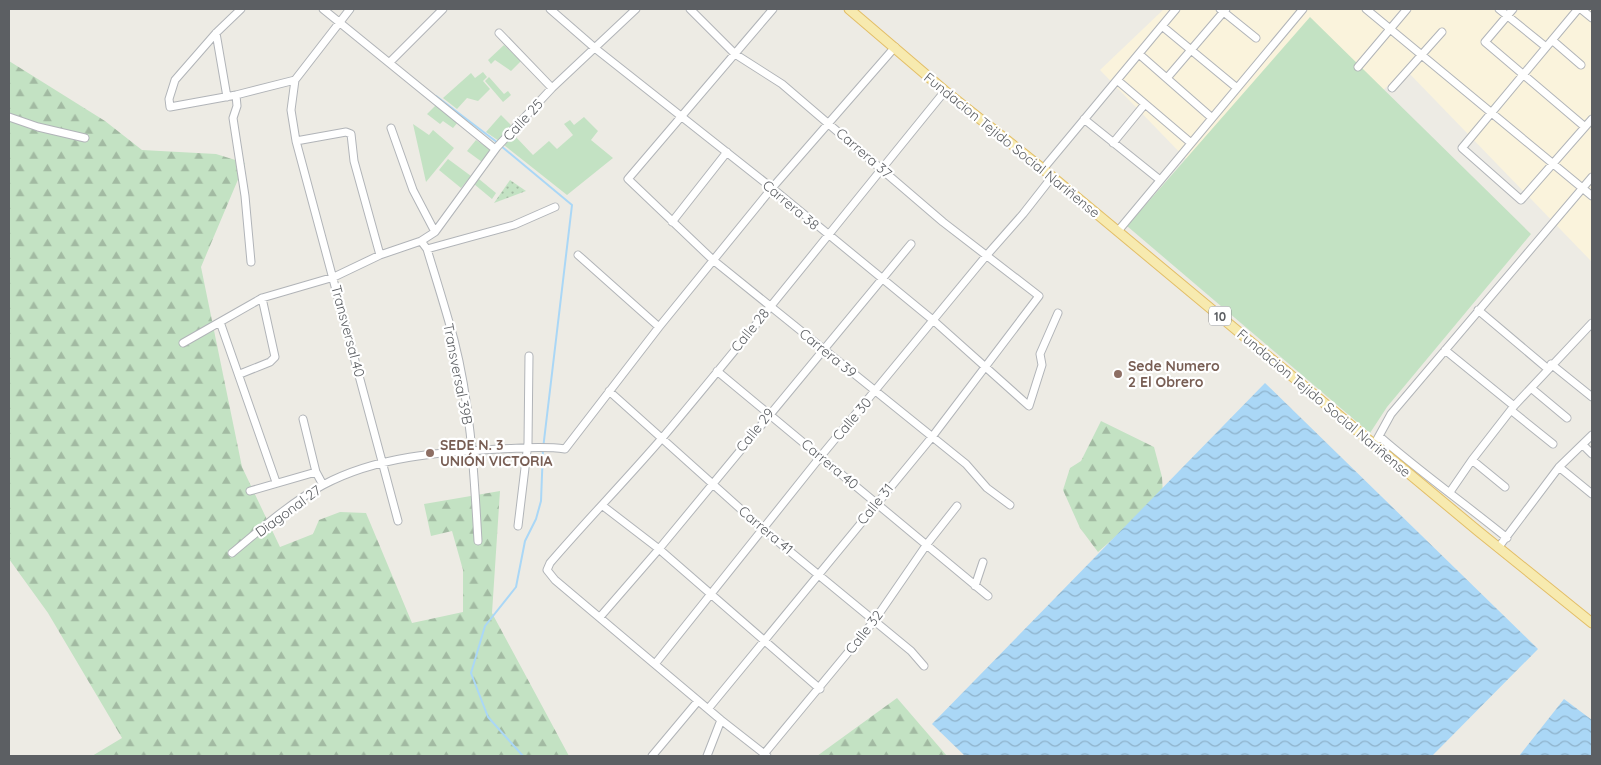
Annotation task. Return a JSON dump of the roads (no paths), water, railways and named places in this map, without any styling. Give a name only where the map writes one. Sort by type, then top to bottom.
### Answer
[{"type":"main road","name":"Fundacion Tejido Social Nariñense","points":[[849,9],[945,91],[1052,176],[1498,548],[1592,623]]},
{"type":"street","points":[[241,9],[216,33],[175,80],[169,98],[170,106],[227,97],[295,80],[350,9]]},
{"type":"street","points":[[323,9],[498,146]]},
{"type":"street","points":[[390,62],[443,9]]},
{"type":"street","name":"Carrera 38","points":[[550,9],[596,49],[772,188],[934,321],[984,368],[1029,406],[1042,365],[1040,354],[1058,313]]},
{"type":"street","name":"Calle 25","points":[[183,343],[262,298],[334,277],[380,254],[421,241],[436,232],[498,146],[552,88],[596,49],[636,9]]},
{"type":"street","name":"Carrera 37","points":[[690,9],[736,54],[782,84],[986,256],[1039,296]]},
{"type":"street","points":[[682,116],[773,9]]},
{"type":"street","points":[[1043,169],[1176,9]]},
{"type":"street","points":[[1366,9],[1592,196]]},
{"type":"street","points":[[1358,66],[1407,9]]},
{"type":"street","points":[[1499,9],[1546,47]]},
{"type":"street","points":[[1513,9],[1485,42],[1585,127]]},
{"type":"street","points":[[1592,18],[1579,9],[1462,148],[1521,200],[1592,119]]},
{"type":"street","points":[[1167,78],[1223,10],[1256,38]]},
{"type":"street","points":[[1118,231],[1300,10]]},
{"type":"street","points":[[1162,26],[1237,88]]},
{"type":"street","points":[[1392,88],[1442,32]]},
{"type":"street","points":[[216,33],[227,97]]},
{"type":"street","points":[[499,33],[552,88]]},
{"type":"street","points":[[1552,40],[1581,65]]},
{"type":"street","points":[[610,392],[659,327],[772,188],[895,47]]},
{"type":"street","points":[[1139,54],[1212,118]]},
{"type":"street","name":"Transversal 40","points":[[295,80],[291,110],[296,141],[398,521]]},
{"type":"street","points":[[1117,80],[1191,143]]},
{"type":"street","name":"Calle 28","points":[[600,617],[548,574],[547,570],[550,563],[663,437],[945,91]]},
{"type":"street","points":[[236,95],[237,106],[233,118],[245,196],[251,262]]},
{"type":"street","points":[[1113,143],[1145,104]]},
{"type":"street","name":"Carrera 39","points":[[682,116],[628,179],[713,260],[966,464],[987,488],[1010,505]]},
{"type":"street","points":[[9,118],[85,138]]},
{"type":"street","points":[[1084,119],[1160,180]]},
{"type":"street","points":[[392,128],[413,190],[436,232]]},
{"type":"street","points":[[296,141],[346,132],[351,134],[354,161],[380,254]]},
{"type":"street","points":[[672,222],[726,152]]},
{"type":"street","name":"Calle 30","points":[[655,664],[710,592],[764,530],[821,456],[1023,214],[1052,176]]},
{"type":"street","points":[[1374,445],[1392,414],[1592,177]]},
{"type":"street","points":[[427,249],[514,225],[554,207]]},
{"type":"street","name":"Transversal 39B","points":[[421,241],[427,249],[454,341],[472,451],[478,542]]},
{"type":"street","name":"Calle 29","points":[[600,617],[659,549],[769,413],[911,244]]},
{"type":"street","points":[[578,255],[659,327]]},
{"type":"street","name":"Calle 31","points":[[708,709],[819,575],[876,502],[932,437],[1039,296]]},
{"type":"street","points":[[240,374],[270,362],[275,357],[262,298]]},
{"type":"street","points":[[1478,310],[1592,397]]},
{"type":"street","points":[[220,322],[240,374],[264,452],[276,482]]},
{"type":"street","points":[[1450,492],[1472,460],[1513,409],[1550,366],[1592,323]]},
{"type":"street","points":[[1445,350],[1552,444]]},
{"type":"street","points":[[518,526],[527,448],[529,356]]},
{"type":"street","name":"Carrera 40","points":[[717,371],[928,544],[988,596]]},
{"type":"street","points":[[1531,388],[1567,418]]},
{"type":"street","name":"Diagonal 27","points":[[232,553],[286,508],[323,485],[352,472],[383,463],[419,456],[538,447],[565,448],[610,392]]},
{"type":"street","name":"Carrera 41","points":[[610,392],[663,437],[712,485],[764,530],[911,650],[924,666]]},
{"type":"street","points":[[303,419],[316,472],[323,485]]},
{"type":"street","points":[[1498,548],[1559,467],[1576,448],[1584,446],[1592,435]]},
{"type":"street","points":[[1379,436],[1417,470],[1450,492],[1507,538]]},
{"type":"street","points":[[1584,446],[1592,454]]},
{"type":"street","points":[[1472,460],[1505,487]]},
{"type":"street","points":[[1559,467],[1592,494]]},
{"type":"street","points":[[250,491],[316,472]]},
{"type":"street","points":[[603,506],[659,549],[710,592],[820,689]]},
{"type":"street","name":"Calle 32","points":[[766,755],[874,621],[957,506]]},
{"type":"street","points":[[975,586],[983,562]]},
{"type":"street","points":[[600,617],[698,701],[766,755]]},
{"type":"street","points":[[652,756],[698,701]]},
{"type":"street","points":[[707,756],[721,720]]},
{"type":"water","points":[[1265,383],[1538,649],[1432,756],[965,756],[932,724]]},
{"type":"water","points":[[1564,699],[1592,720],[1592,756],[1519,756]]},
{"type":"waterway","points":[[436,96],[498,143]]},
{"type":"waterway","points":[[501,146],[572,205],[543,449],[541,501],[536,519],[525,541],[516,587],[485,626],[471,673],[488,717],[523,756]]},
{"type":"place","name":"Sede Numero 2 El Obrero","points":[[1118,374]]},
{"type":"place","name":"SEDE N. 3 UNIÓN VICTORIA","points":[[430,453]]}]
